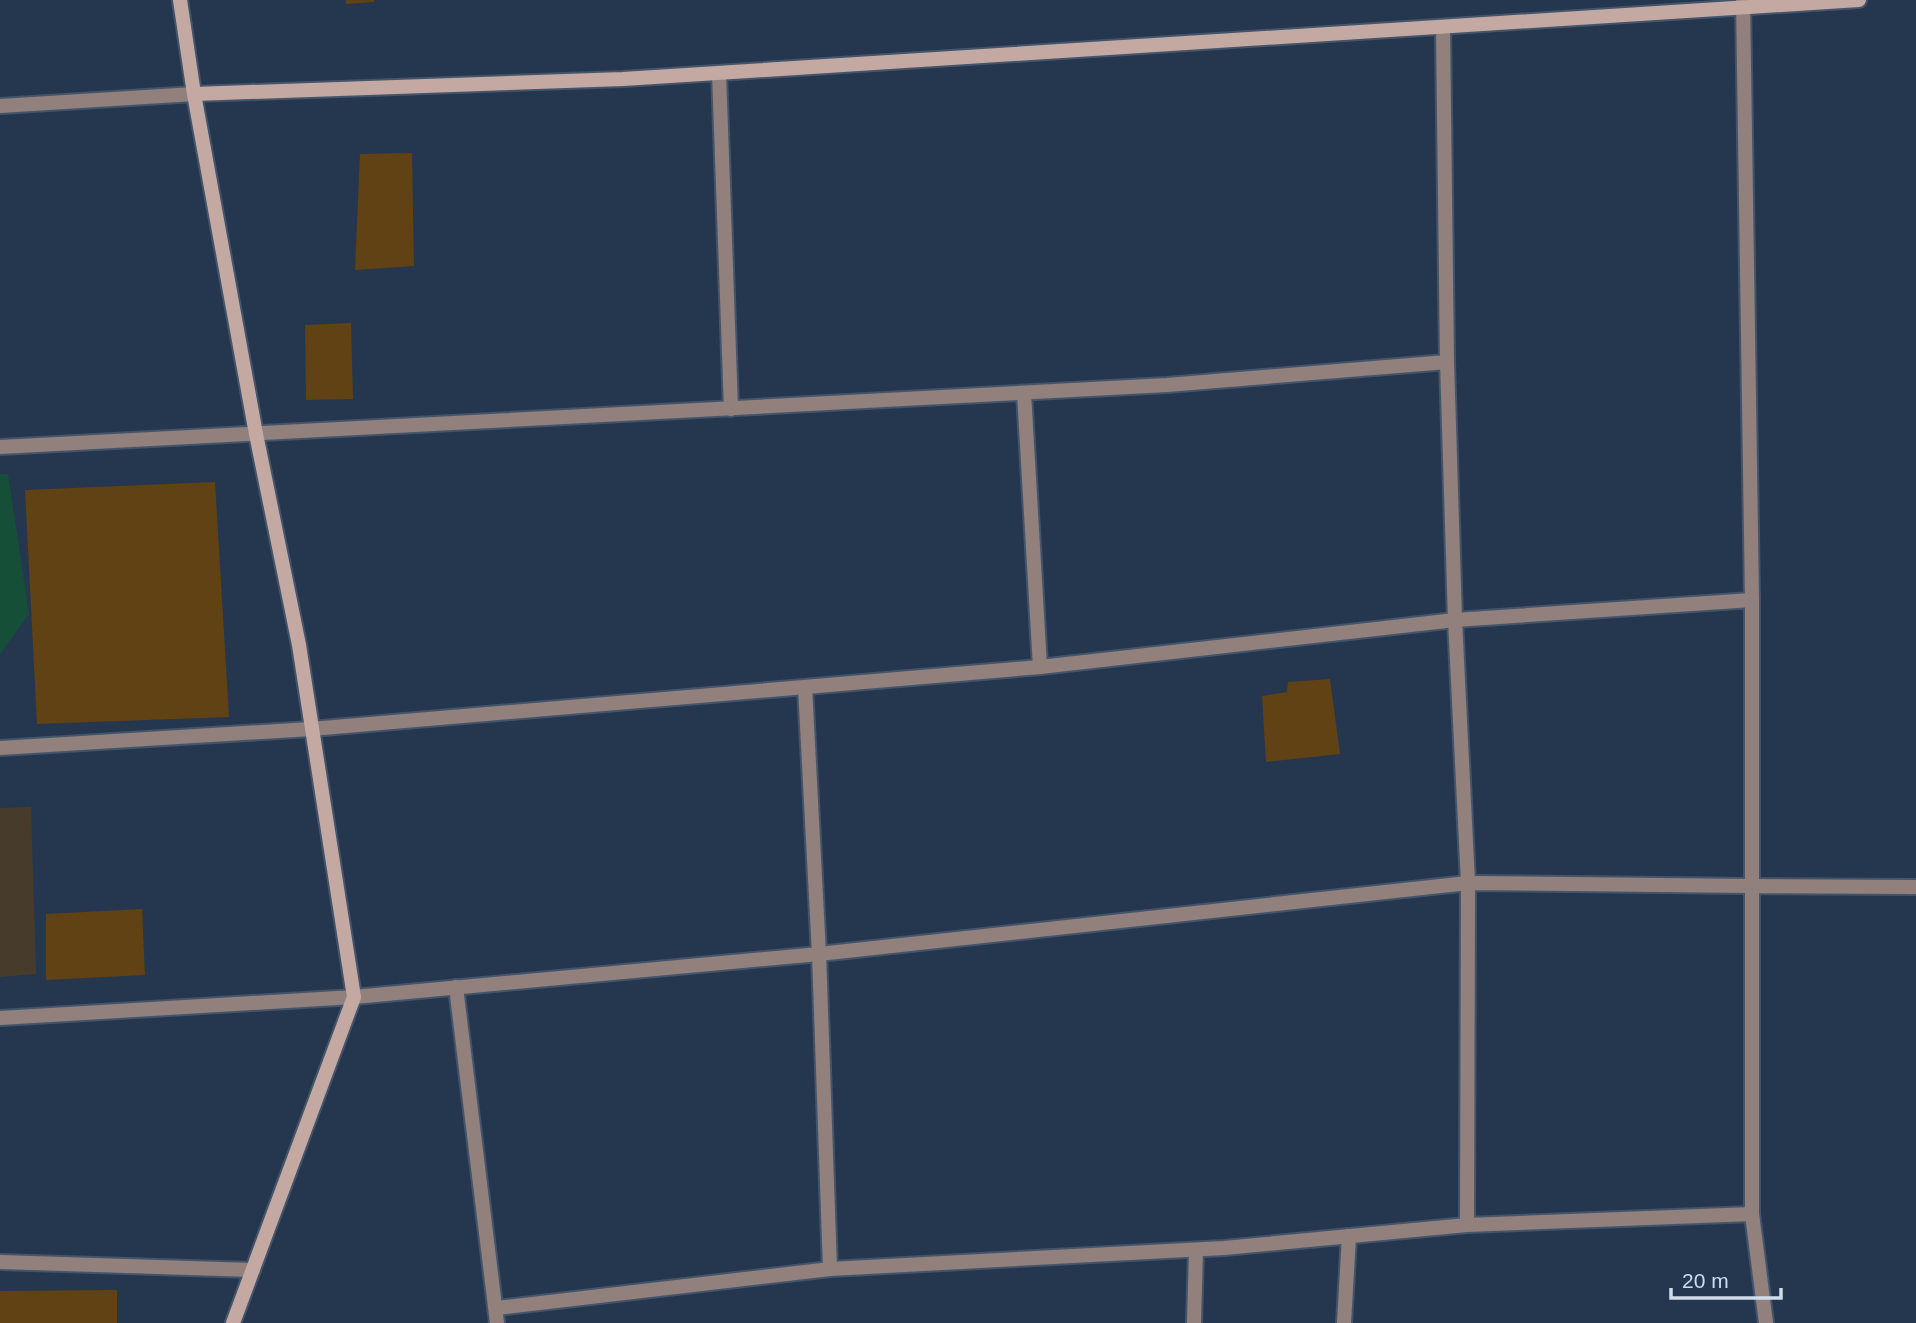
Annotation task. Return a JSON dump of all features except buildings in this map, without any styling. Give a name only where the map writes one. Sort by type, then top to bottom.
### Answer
[{"type":"street","points":[[180,0],[194,94],[256,434],[299,645],[354,997],[233,1323]]},
{"type":"street","points":[[0,106],[194,94],[623,79],[1443,28],[1744,3],[1859,0]]},
{"type":"street","points":[[1744,3],[1752,600],[1752,1214],[1766,1323]]},
{"type":"street","points":[[1443,28],[1447,362],[1455,620],[1468,883],[1467,1225]]},
{"type":"street","points":[[719,73],[732,409]]},
{"type":"street","points":[[0,447],[1167,386],[1447,362]]},
{"type":"street","points":[[1024,393],[1040,667]]},
{"type":"street","points":[[0,748],[311,729],[1040,667],[1455,620],[1752,600]]},
{"type":"street","points":[[805,687],[831,1269]]},
{"type":"street","points":[[0,1018],[354,997],[819,954],[1468,883],[1916,887]]},
{"type":"street","points":[[456,987],[497,1316],[831,1269],[1196,1250],[1467,1225],[1752,1214]]},
{"type":"street","points":[[1344,1323],[1349,1236]]},
{"type":"street","points":[[1194,1323],[1196,1250]]},
{"type":"street","points":[[0,1262],[253,1270]]},
{"type":"shaded area","points":[[31,807],[36,974],[0,977],[0,808]]},
{"type":"green space","points":[[0,474],[8,474],[29,614],[0,654]]}]
